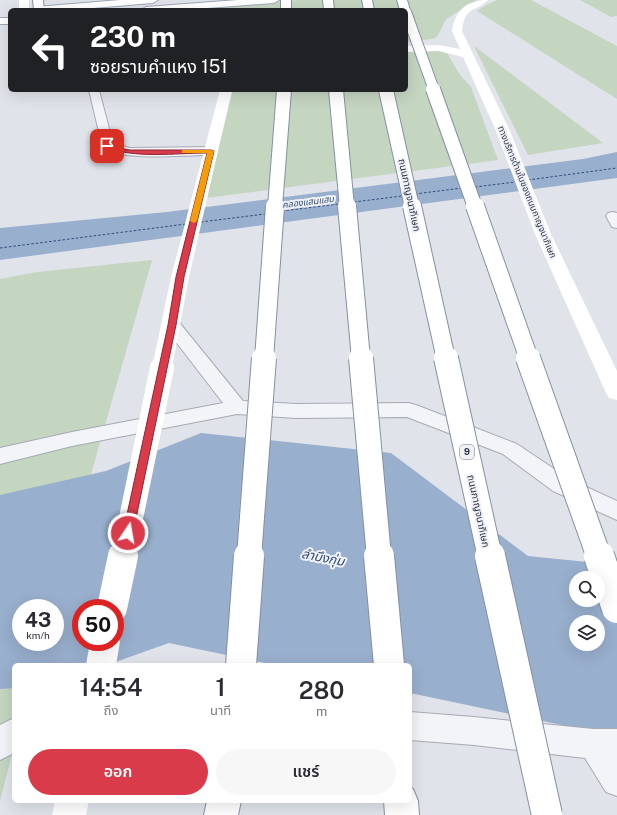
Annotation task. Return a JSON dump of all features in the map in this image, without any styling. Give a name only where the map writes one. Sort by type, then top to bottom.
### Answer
[{"type":"main road","points":[[62,8],[153,0]]},
{"type":"main road","points":[[172,8],[274,0]]},
{"type":"main road","points":[[408,46],[444,42],[451,38],[457,31],[459,16],[472,5],[483,0]]},
{"type":"main road","points":[[408,17],[617,608]]},
{"type":"main road","name":"ทางบริการด้านในของถนนกาญจนาภิเษก","points":[[457,31],[466,54],[503,131],[543,234],[617,393]]},
{"type":"main road","points":[[408,49],[439,48],[466,54]]},
{"type":"main road","points":[[114,599],[172,325],[180,277],[225,92]]},
{"type":"main road","points":[[242,663],[284,92]]},
{"type":"main road","points":[[336,92],[389,663]]},
{"type":"main road","name":"ถนนกาญจนาภิเษก","points":[[386,92],[547,815]]},
{"type":"main road","points":[[101,663],[103,651]]},
{"type":"main road","points":[[69,815],[72,803]]},
{"type":"main road","points":[[221,815],[224,803]]},
{"type":"main road","points":[[232,803],[232,815]]},
{"type":"main road","points":[[401,803],[402,815]]},
{"type":"street","points":[[94,92],[107,146],[117,150],[130,152],[209,157]]},
{"type":"street","points":[[172,325],[237,407]]},
{"type":"street","points":[[0,456],[72,438],[237,407],[296,411],[409,410],[510,449],[561,485],[617,511]]},
{"type":"street","points":[[412,726],[605,744],[617,781]]},
{"type":"street","points":[[0,745],[12,734]]},
{"type":"green space","points":[[300,0],[477,0],[446,19],[437,37],[408,42],[408,8],[187,8]]},
{"type":"green space","points":[[497,0],[531,0],[617,46],[617,99],[477,11]]},
{"type":"green space","points":[[580,0],[617,0],[617,16],[611,17]]},
{"type":"green space","points":[[474,46],[603,143],[528,155]]},
{"type":"green space","points":[[428,49],[447,53],[460,75],[471,87],[498,160],[206,198],[232,92],[408,92],[408,51]]},
{"type":"green space","points":[[152,260],[56,599],[12,599],[12,651],[18,651],[15,663],[12,663],[12,755],[0,801],[0,279],[37,272]]},
{"type":"water","name":"คลองแสนแสบ","points":[[617,152],[617,178],[0,260],[0,228],[167,212],[583,159]]},
{"type":"water","name":"ลำบึงกุ่ม","points":[[201,433],[391,453],[528,556],[617,565],[617,731],[590,731],[412,693],[412,663],[264,663],[169,643],[113,663],[12,663],[12,688],[0,689],[0,495],[106,471]]},
{"type":"ferry route","points":[[528,180],[617,168]]},
{"type":"ferry route","points":[[475,187],[515,182]]},
{"type":"ferry route","points":[[415,194],[462,188]]},
{"type":"ferry route","points":[[354,202],[402,196]]},
{"type":"ferry route","points":[[282,211],[339,204]]},
{"type":"ferry route","points":[[201,222],[265,214]]},
{"type":"ferry route","points":[[0,248],[186,224]]},
{"type":"slow traffic","points":[[184,152],[211,151],[194,221]]},
{"type":"route","points":[[107,146],[117,150],[130,152],[211,151],[180,277],[172,325],[128,533]]}]
